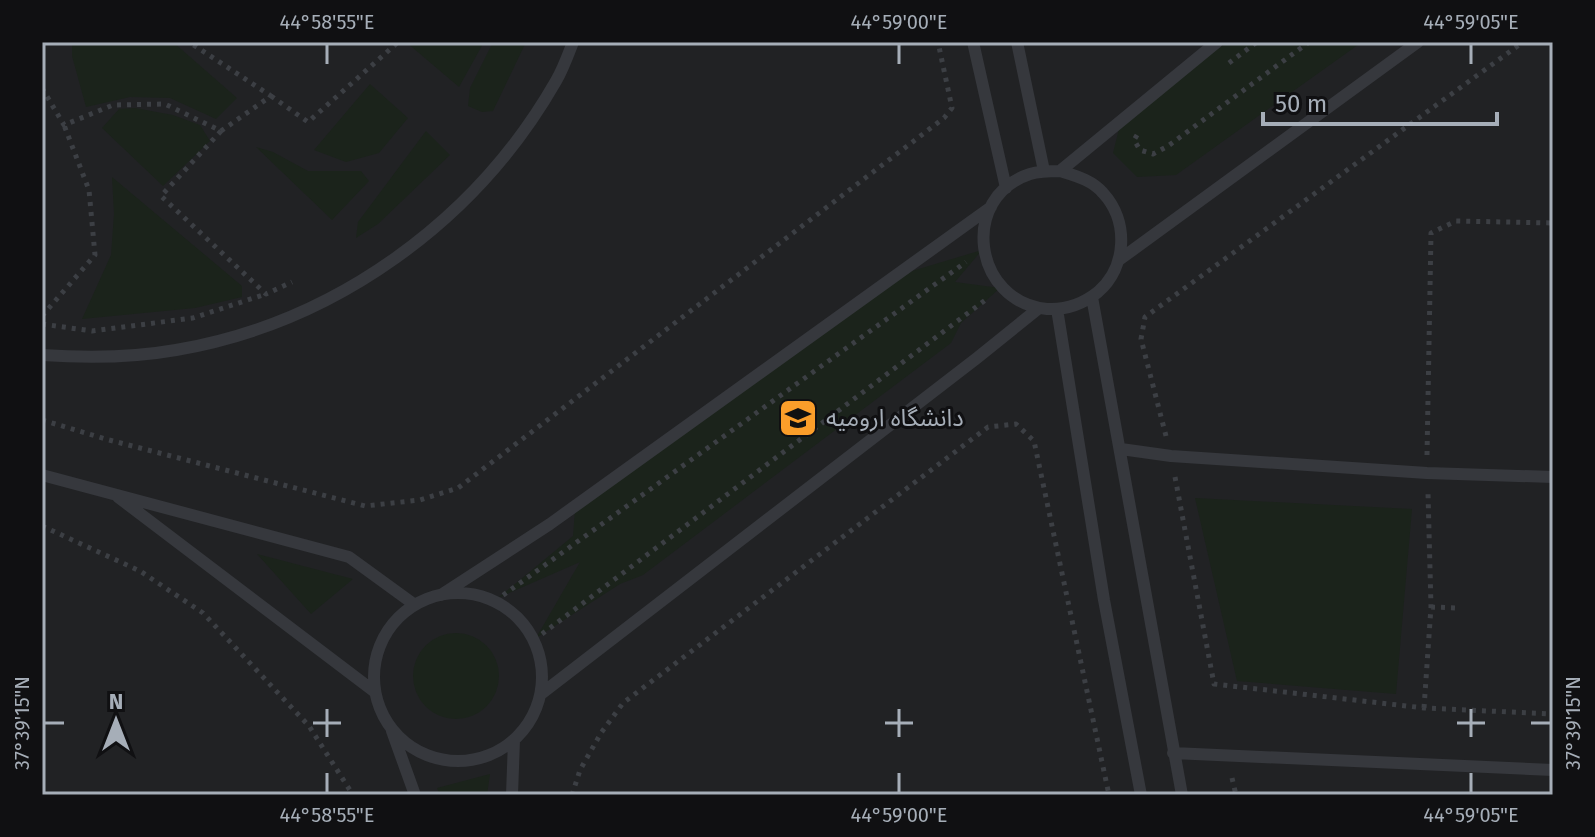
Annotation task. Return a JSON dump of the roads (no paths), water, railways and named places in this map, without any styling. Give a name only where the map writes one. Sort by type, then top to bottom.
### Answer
[{"type":"lane","points":[[42,355],[95,358],[176,350],[254,331],[340,293],[397,259],[459,207],[512,147],[556,80],[573,42]]},
{"type":"lane","points":[[973,42],[1006,188]]},
{"type":"lane","points":[[1017,42],[1044,171]]},
{"type":"lane","points":[[1060,171],[1217,42]]},
{"type":"lane","points":[[1119,260],[1418,42]]},
{"type":"lane","points":[[415,795],[375,692],[375,667],[382,642],[395,621],[415,605],[441,595],[550,524],[991,207],[1018,179],[1044,171],[1060,171],[1084,178],[1103,192],[1116,213],[1122,236],[1119,260],[1112,275],[1092,297],[1070,307],[1039,308],[1019,301],[1001,288],[989,270],[983,249],[984,228],[991,207]]},
{"type":"lane","points":[[1092,297],[1182,795]]},
{"type":"lane","points":[[541,694],[1039,308]]},
{"type":"lane","points":[[1057,309],[1104,600],[1141,795]]},
{"type":"lane","points":[[1121,449],[1171,456],[1427,473],[1553,477]]},
{"type":"lane","points":[[42,475],[349,557],[415,605]]},
{"type":"lane","points":[[112,493],[375,692]]},
{"type":"lane","points":[[391,728],[411,746],[436,758],[464,761],[490,755],[514,740],[531,720],[541,694],[542,666],[534,640],[518,617],[495,601],[468,593],[441,595]]},
{"type":"lane","points":[[512,795],[514,740]]},
{"type":"lane","points":[[1173,753],[1553,770]]},
{"type":"place","name":"دانشگاه ارومیه","points":[[798,418]]}]
